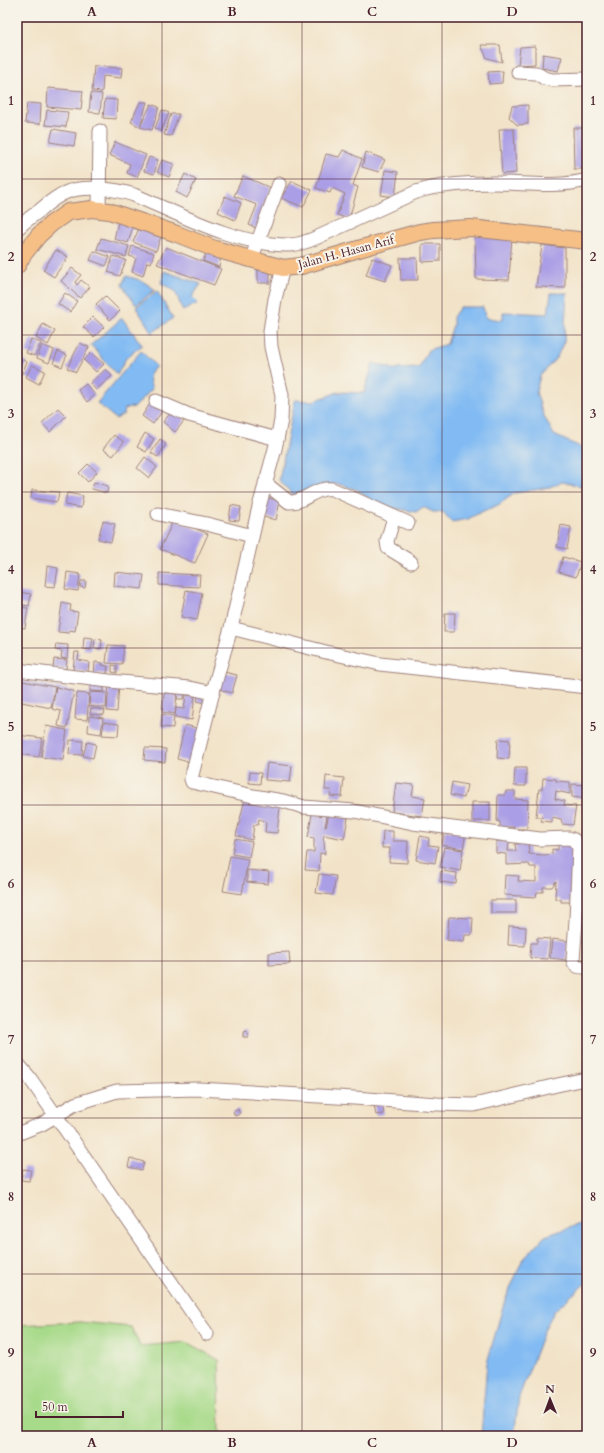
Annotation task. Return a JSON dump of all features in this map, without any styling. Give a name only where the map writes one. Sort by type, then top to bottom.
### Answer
[{"type":"main road","name":"Jalan H. Hasan Arif","points":[[17,266],[39,235],[68,212],[73,211],[98,198],[109,210],[214,249],[254,251],[283,268],[301,266],[420,232],[433,230],[471,228],[587,241]]},
{"type":"street","points":[[518,72],[536,73],[544,78],[553,80],[587,79]]},
{"type":"street","points":[[98,198],[100,131]]},
{"type":"street","points":[[17,229],[56,197],[67,191],[98,198],[120,191],[134,195],[227,233],[254,251],[304,242],[374,213],[416,192],[427,189],[495,183],[553,185],[570,184],[587,180]]},
{"type":"street","points":[[254,251],[280,184]]},
{"type":"street","points":[[283,268],[275,299],[270,331],[271,347],[282,396],[281,420],[277,439],[272,489],[252,536],[231,628],[191,779],[194,783],[283,801],[304,807],[354,811],[413,823],[540,838],[569,838],[574,840],[578,847],[576,920],[573,960],[574,965],[577,967],[587,967]]},
{"type":"street","points":[[156,401],[189,414],[277,439]]},
{"type":"street","points":[[272,489],[289,502],[297,501],[315,491],[326,488],[332,489],[408,523]]},
{"type":"street","points":[[158,514],[207,524],[252,536]]},
{"type":"street","points":[[394,517],[387,541],[388,548],[411,562]]},
{"type":"street","points":[[231,628],[380,664],[587,686]]},
{"type":"street","points":[[17,670],[184,688],[213,693]]},
{"type":"street","points":[[17,1062],[29,1077],[207,1334]]},
{"type":"street","points":[[17,1134],[42,1124],[75,1104],[117,1091],[199,1089],[474,1105],[557,1085],[581,1080],[587,1081]]},
{"type":"green space","points":[[80,1322],[131,1327],[140,1346],[186,1342],[219,1360],[220,1436],[17,1436],[17,1325]]},
{"type":"water","points":[[164,271],[201,284],[192,297],[198,303],[183,311],[175,291],[161,283]]},
{"type":"water","points":[[126,276],[142,281],[155,290],[136,305],[122,285]]},
{"type":"water","points":[[157,291],[173,318],[152,333],[136,307]]},
{"type":"water","points":[[551,293],[567,293],[564,341],[557,357],[540,376],[536,392],[543,414],[554,435],[587,450],[587,487],[562,482],[547,488],[515,493],[498,505],[468,519],[452,522],[443,512],[433,512],[423,507],[416,512],[387,507],[369,499],[358,490],[338,484],[318,487],[296,498],[279,480],[295,400],[314,401],[338,392],[364,393],[373,363],[393,369],[419,368],[428,350],[447,344],[453,325],[453,317],[460,307],[483,307],[486,318],[503,320],[503,312],[548,314]]},
{"type":"water","points":[[122,318],[142,345],[126,358],[117,375],[91,345]]},
{"type":"water","points":[[141,351],[156,366],[151,372],[150,376],[152,389],[134,408],[130,407],[125,409],[124,414],[116,419],[97,403]]},
{"type":"water","points":[[587,1224],[587,1282],[555,1310],[545,1328],[519,1397],[514,1436],[481,1436],[487,1363],[504,1303],[522,1261],[545,1236],[577,1225]]},
{"type":"building","points":[[481,45],[500,45],[502,62],[487,58]]},
{"type":"building","points":[[535,46],[535,64],[518,65],[520,47]]},
{"type":"building","points":[[543,54],[562,57],[558,71],[542,68]]},
{"type":"building","points":[[94,66],[122,68],[121,78],[103,76],[102,92],[92,91]]},
{"type":"building","points":[[503,71],[502,83],[489,84],[488,72]]},
{"type":"building","points":[[48,88],[83,91],[81,110],[47,107]]},
{"type":"building","points":[[91,93],[102,94],[100,113],[89,112]]},
{"type":"building","points":[[105,99],[117,100],[116,119],[103,118]]},
{"type":"building","points":[[140,102],[147,102],[140,127],[131,122]]},
{"type":"building","points":[[27,103],[41,104],[40,124],[25,123]]},
{"type":"building","points":[[151,104],[159,107],[152,130],[140,127]]},
{"type":"building","points":[[528,105],[528,124],[517,125],[509,117],[512,106]]},
{"type":"building","points":[[47,110],[68,112],[66,127],[45,125]]},
{"type":"building","points":[[162,110],[169,113],[161,132],[155,128]]},
{"type":"building","points":[[171,114],[179,114],[171,136],[164,135]]},
{"type":"building","points":[[573,128],[587,128],[587,169],[574,169]]},
{"type":"building","points":[[53,129],[76,133],[74,146],[50,142]]},
{"type":"building","points":[[499,129],[514,129],[516,173],[502,174]]},
{"type":"building","points":[[115,142],[146,155],[137,177],[127,173],[130,164],[109,155]]},
{"type":"building","points":[[343,150],[362,159],[353,185],[358,187],[349,219],[337,215],[345,194],[332,188],[330,193],[316,188],[326,154],[339,157]]},
{"type":"building","points":[[366,152],[385,160],[379,172],[362,167]]},
{"type":"building","points":[[149,157],[158,160],[154,174],[144,171]]},
{"type":"building","points":[[162,160],[174,164],[169,177],[157,172]]},
{"type":"building","points":[[385,170],[398,172],[395,197],[381,195]]},
{"type":"building","points":[[185,174],[196,180],[187,198],[176,192]]},
{"type":"building","points":[[243,176],[271,188],[263,207],[267,210],[260,230],[249,225],[257,205],[234,196]]},
{"type":"building","points":[[292,181],[312,190],[303,207],[281,198]]},
{"type":"building","points":[[225,196],[241,203],[235,220],[218,212]]},
{"type":"building","points":[[118,222],[133,226],[128,243],[114,239]]},
{"type":"building","points":[[140,226],[162,234],[156,251],[133,242]]},
{"type":"building","points":[[475,234],[512,236],[509,280],[476,279]]},
{"type":"building","points":[[101,238],[129,246],[126,257],[97,249]]},
{"type":"building","points":[[422,244],[440,244],[440,261],[422,262]]},
{"type":"building","points":[[542,245],[565,248],[565,288],[536,287]]},
{"type":"building","points":[[132,246],[154,253],[151,263],[147,262],[143,276],[132,272],[136,258],[129,256]]},
{"type":"building","points":[[166,247],[221,269],[214,285],[157,264]]},
{"type":"building","points":[[56,250],[68,257],[54,277],[43,270]]},
{"type":"building","points":[[94,251],[110,257],[106,266],[90,260]]},
{"type":"building","points":[[207,251],[221,256],[219,267],[203,261]]},
{"type":"building","points":[[113,256],[126,260],[120,276],[108,272]]},
{"type":"building","points":[[372,258],[392,265],[385,281],[366,275]]},
{"type":"building","points":[[400,258],[417,258],[418,280],[401,280]]},
{"type":"building","points":[[72,268],[81,275],[75,282],[77,285],[81,280],[90,287],[80,298],[61,281]]},
{"type":"building","points":[[258,270],[270,270],[270,283],[258,283]]},
{"type":"building","points":[[65,293],[77,301],[70,312],[58,304]]},
{"type":"building","points":[[105,296],[120,311],[110,320],[96,304]]},
{"type":"building","points":[[93,317],[104,327],[94,337],[83,327]]},
{"type":"building","points":[[43,324],[55,331],[48,345],[36,338]]},
{"type":"building","points":[[31,339],[41,343],[35,356],[26,353]]},
{"type":"building","points":[[80,343],[89,347],[76,372],[67,368]]},
{"type":"building","points":[[42,345],[54,350],[49,363],[37,358]]},
{"type":"building","points":[[58,351],[67,355],[62,367],[53,363]]},
{"type":"building","points":[[91,353],[104,364],[96,372],[84,360]]},
{"type":"building","points":[[17,357],[27,362],[21,375],[17,373]]},
{"type":"building","points":[[32,365],[45,371],[39,384],[26,377]]},
{"type":"building","points":[[106,369],[112,376],[96,390],[90,383]]},
{"type":"building","points":[[86,384],[95,395],[87,402],[78,390]]},
{"type":"building","points":[[151,402],[163,410],[153,424],[142,416]]},
{"type":"building","points":[[58,408],[66,416],[50,432],[42,423]]},
{"type":"building","points":[[173,410],[185,420],[175,432],[163,422]]},
{"type":"building","points":[[145,433],[154,439],[146,452],[137,447]]},
{"type":"building","points":[[114,435],[124,442],[113,456],[103,449]]},
{"type":"building","points":[[160,439],[166,444],[158,457],[151,453]]},
{"type":"building","points":[[145,457],[157,467],[149,478],[137,468]]},
{"type":"building","points":[[88,464],[97,472],[88,482],[79,473]]},
{"type":"building","points":[[94,482],[108,486],[107,493],[92,489]]},
{"type":"building","points":[[32,490],[59,492],[57,502],[31,498]]},
{"type":"building","points":[[67,493],[83,496],[81,508],[65,505]]},
{"type":"building","points":[[265,497],[280,501],[276,520],[260,516]]},
{"type":"building","points":[[231,505],[241,507],[239,521],[229,520]]},
{"type":"building","points":[[174,519],[208,534],[195,563],[160,549]]},
{"type":"building","points":[[103,521],[115,524],[111,542],[98,539]]},
{"type":"building","points":[[561,525],[571,527],[567,549],[557,547]]},
{"type":"building","points":[[563,557],[581,562],[576,577],[559,572]]},
{"type":"building","points":[[47,566],[58,568],[55,587],[45,586]]},
{"type":"building","points":[[67,572],[80,574],[78,591],[65,589]]},
{"type":"building","points":[[115,572],[144,575],[142,589],[114,586]]},
{"type":"building","points":[[159,573],[200,575],[199,587],[159,585]]},
{"type":"building","points":[[81,581],[86,581],[85,588],[80,587]]},
{"type":"building","points":[[186,590],[202,593],[197,620],[181,617]]},
{"type":"building","points":[[18,592],[31,594],[29,606],[17,604]]},
{"type":"building","points":[[62,603],[71,605],[70,611],[78,612],[75,631],[69,630],[69,633],[58,632]]},
{"type":"building","points":[[17,607],[28,608],[25,628],[17,627]]},
{"type":"building","points":[[445,613],[455,613],[454,632],[444,632]]},
{"type":"building","points":[[84,637],[93,638],[91,650],[83,649]]},
{"type":"building","points":[[95,639],[102,640],[101,649],[94,648]]},
{"type":"building","points":[[17,641],[22,642],[21,658],[17,658]]},
{"type":"building","points":[[56,644],[68,645],[67,659],[61,658],[62,651],[55,650]]},
{"type":"building","points":[[108,645],[124,646],[122,664],[106,663]]},
{"type":"building","points":[[75,652],[79,652],[78,660],[89,662],[88,672],[73,670]]},
{"type":"building","points":[[54,659],[67,660],[66,669],[53,668]]},
{"type":"building","points":[[95,662],[103,663],[102,665],[108,666],[107,674],[94,673]]},
{"type":"building","points":[[112,665],[117,666],[117,673],[112,672]]},
{"type":"building","points":[[224,672],[237,675],[232,693],[219,689]]},
{"type":"building","points":[[17,680],[55,687],[51,708],[17,701]]},
{"type":"building","points":[[90,681],[104,682],[104,692],[90,691]]},
{"type":"building","points":[[109,684],[119,684],[117,712],[107,711]]},
{"type":"building","points":[[56,687],[74,691],[67,728],[58,726],[61,711],[52,709]]},
{"type":"building","points":[[178,688],[185,688],[184,699],[177,699]]},
{"type":"building","points":[[90,692],[107,693],[106,708],[89,706]]},
{"type":"building","points":[[199,692],[210,694],[208,704],[197,701]]},
{"type":"building","points":[[77,693],[89,694],[87,720],[75,719]]},
{"type":"building","points":[[164,693],[177,694],[175,714],[162,712]]},
{"type":"building","points":[[186,695],[195,696],[192,720],[175,717],[176,708],[184,709]]},
{"type":"building","points":[[91,708],[105,710],[104,715],[90,714]]},
{"type":"building","points":[[162,714],[174,716],[173,728],[161,727]]},
{"type":"building","points":[[89,716],[103,718],[101,734],[88,732]]},
{"type":"building","points":[[104,722],[119,724],[118,736],[102,735]]},
{"type":"building","points":[[185,725],[201,729],[193,763],[177,759]]},
{"type":"building","points":[[46,726],[67,730],[63,760],[41,757]]},
{"type":"building","points":[[17,735],[42,738],[39,757],[17,754]]},
{"type":"building","points":[[498,739],[510,740],[509,759],[497,758]]},
{"type":"building","points":[[70,740],[83,741],[82,755],[69,754]]},
{"type":"building","points":[[87,742],[96,744],[93,758],[83,756]]},
{"type":"building","points":[[145,748],[166,749],[165,762],[144,760]]},
{"type":"building","points":[[267,763],[292,766],[290,782],[265,780]]},
{"type":"building","points":[[515,768],[526,768],[526,786],[514,786]]},
{"type":"building","points":[[250,772],[261,773],[260,784],[249,783]]},
{"type":"building","points":[[326,776],[344,778],[342,797],[330,796],[331,790],[325,790]]},
{"type":"building","points":[[543,778],[570,782],[570,794],[556,791],[555,799],[565,801],[564,805],[576,806],[573,825],[562,824],[561,819],[552,817],[552,822],[541,821],[542,817],[536,817],[539,789],[542,789]]},
{"type":"building","points":[[452,782],[467,785],[464,798],[450,795]]},
{"type":"building","points":[[396,783],[414,785],[412,796],[425,798],[422,816],[392,812]]},
{"type":"building","points":[[572,784],[587,785],[587,799],[572,797]]},
{"type":"building","points":[[506,791],[515,791],[515,799],[528,800],[527,829],[513,829],[514,827],[500,828],[500,822],[497,821],[498,795],[505,795]]},
{"type":"building","points":[[245,799],[280,807],[277,833],[265,832],[266,822],[259,819],[258,825],[254,825],[252,840],[236,836]]},
{"type":"building","points":[[472,802],[490,802],[490,821],[472,821]]},
{"type":"building","points":[[312,814],[327,816],[325,827],[329,814],[348,818],[344,839],[324,835],[323,840],[325,854],[320,853],[319,871],[305,870],[307,852],[314,852],[314,838],[308,837]]},
{"type":"building","points":[[445,830],[466,833],[463,849],[442,845]]},
{"type":"building","points":[[383,831],[393,831],[393,841],[408,841],[407,863],[389,862],[390,848],[382,848]]},
{"type":"building","points":[[420,836],[429,838],[428,845],[438,846],[435,863],[416,860]]},
{"type":"building","points":[[235,839],[252,842],[249,857],[232,854]]},
{"type":"building","points":[[496,841],[509,842],[508,851],[516,851],[515,844],[528,843],[529,854],[545,855],[552,854],[552,849],[558,850],[558,843],[573,843],[572,902],[561,902],[561,899],[555,899],[556,881],[552,887],[543,887],[543,892],[537,892],[536,897],[504,895],[505,875],[519,876],[518,881],[536,882],[536,867],[530,867],[529,864],[506,865],[506,854],[496,853]]},
{"type":"building","points":[[444,847],[463,850],[460,871],[440,867]]},
{"type":"building","points":[[230,856],[248,859],[242,894],[223,891]]},
{"type":"building","points":[[247,870],[269,872],[268,884],[247,882]]},
{"type":"building","points":[[441,871],[457,873],[456,884],[440,882]]},
{"type":"building","points":[[319,874],[336,876],[333,895],[316,893]]},
{"type":"building","points":[[586,894],[587,917],[584,917]]},
{"type":"building","points":[[491,900],[516,900],[516,913],[491,913]]},
{"type":"building","points":[[449,917],[473,918],[472,935],[465,935],[464,942],[447,940]]},
{"type":"building","points":[[509,926],[526,927],[525,946],[508,945]]},
{"type":"building","points":[[537,938],[550,939],[548,959],[530,958],[531,943],[537,943]]},
{"type":"building","points":[[552,939],[568,941],[566,960],[550,958]]},
{"type":"building","points":[[289,952],[290,964],[269,965],[269,953]]},
{"type":"building","points":[[247,1031],[248,1037],[243,1037],[243,1032]]},
{"type":"building","points":[[382,1103],[384,1114],[376,1115],[374,1105]]},
{"type":"building","points":[[238,1109],[240,1114],[235,1116],[233,1112]]},
{"type":"building","points":[[130,1158],[144,1162],[142,1170],[128,1167]]},
{"type":"building","points":[[23,1169],[31,1170],[29,1181],[21,1180]]}]
